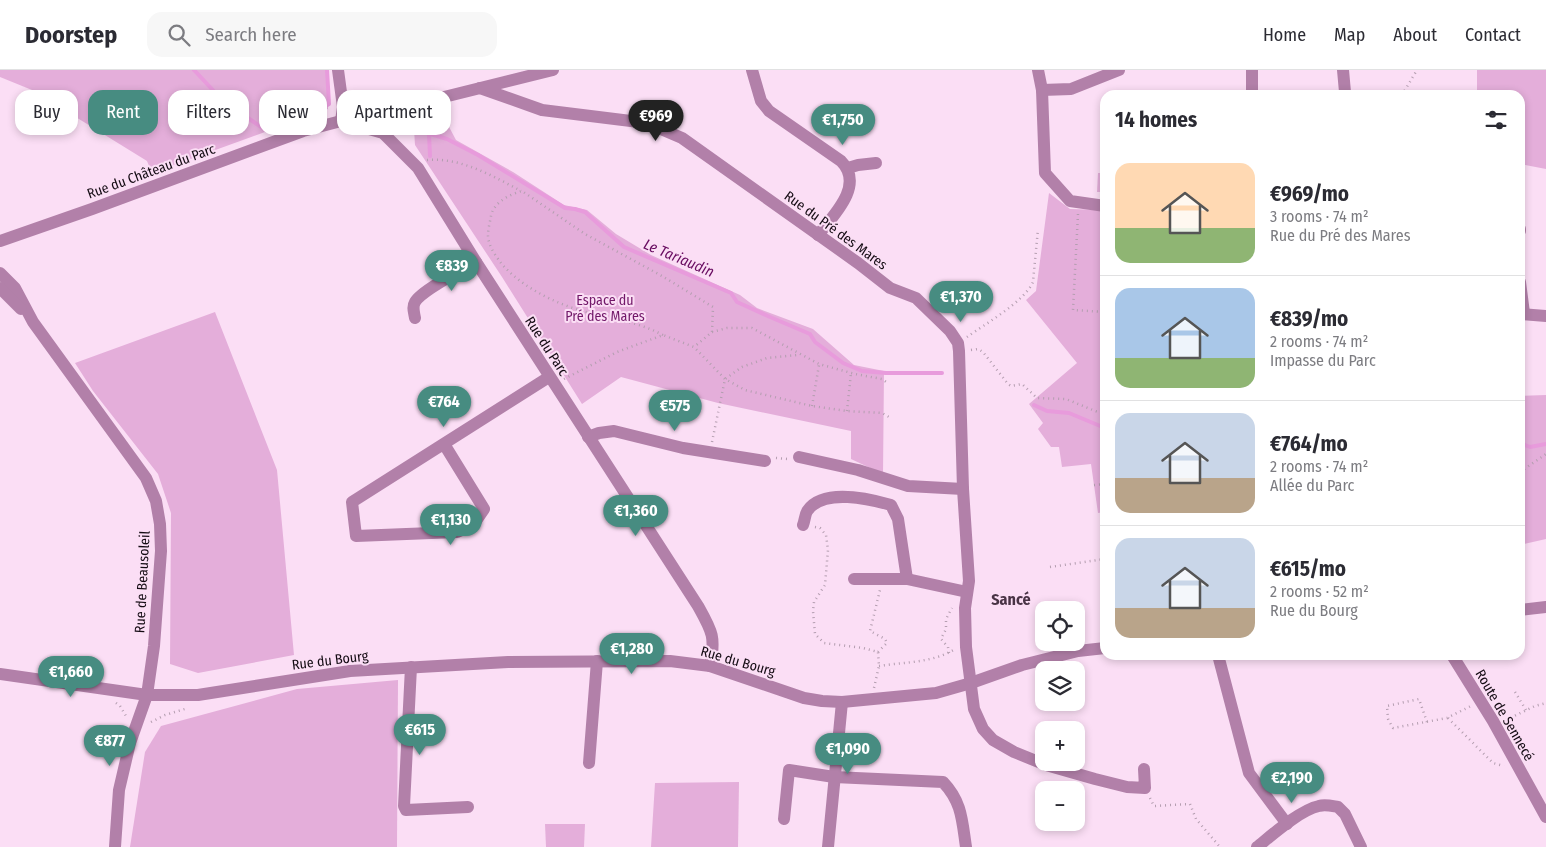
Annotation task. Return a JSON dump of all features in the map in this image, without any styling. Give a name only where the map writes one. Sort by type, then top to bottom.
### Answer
[{"type":"street","points":[[338,70],[341,90]]},
{"type":"street","points":[[451,95],[553,70]]},
{"type":"street","points":[[752,70],[761,101],[769,111],[841,161],[848,168],[850,185],[844,202],[818,235]]},
{"type":"street","points":[[1038,70],[1042,90],[1045,173],[1070,201],[1100,205]]},
{"type":"street","points":[[1042,90],[1070,89],[1120,70]]},
{"type":"street","points":[[1252,70],[1252,90]]},
{"type":"street","points":[[1343,70],[1345,90]]},
{"type":"street","name":"Rue du Pré des Mares","points":[[480,88],[542,110],[647,123],[682,138],[890,288],[916,298],[950,331],[959,347]]},
{"type":"street","name":"Rue du Château du Parc","points":[[0,241],[303,131],[337,122]]},
{"type":"street","name":"Rue du Parc","points":[[385,135],[418,168],[476,262],[698,606],[711,630],[713,650],[710,666]]},
{"type":"street","points":[[848,168],[876,163]]},
{"type":"street","points":[[415,318],[413,308],[416,301],[425,292],[476,262]]},
{"type":"street","name":"Rue de Beausoleil","points":[[0,273],[15,288],[33,322],[146,478],[156,501],[160,524],[161,551],[154,646],[147,695],[130,743],[119,790],[115,847]]},
{"type":"street","name":"Rue de Beausoleil","points":[[0,288],[33,322]]},
{"type":"street","points":[[1525,314],[1546,316]]},
{"type":"street","points":[[959,347],[963,489],[969,581],[962,591],[965,608],[966,647],[974,709],[984,729],[993,740],[1014,752],[1046,764],[1127,787],[1145,788],[1144,769]]},
{"type":"street","points":[[444,444],[484,509],[473,525],[457,532],[356,536],[352,502],[444,444],[552,380]]},
{"type":"street","points":[[588,437],[614,431],[683,448],[765,461]]},
{"type":"street","points":[[799,457],[858,470],[908,486],[963,489]]},
{"type":"street","points":[[803,525],[807,510],[815,503],[830,497],[876,501],[891,505],[898,519],[907,579]]},
{"type":"street","points":[[854,579],[907,579],[962,591]]},
{"type":"street","points":[[1525,609],[1546,607]]},
{"type":"street","name":"Rue du Bourg","points":[[0,674],[147,695],[198,696],[350,671],[508,662],[670,661],[710,666],[804,698],[842,702],[936,693],[1022,665],[1078,651],[1100,649]]},
{"type":"street","points":[[1219,660],[1249,773],[1287,824]]},
{"type":"street","name":"Route de Sennecé","points":[[1458,660],[1546,816]]},
{"type":"street","points":[[589,763],[597,661]]},
{"type":"street","points":[[411,667],[404,806],[406,810],[468,807]]},
{"type":"street","points":[[828,847],[842,702]]},
{"type":"street","points":[[784,819],[789,770],[834,777],[943,782],[953,792],[960,808],[966,847]]},
{"type":"street","points":[[1257,847],[1287,824],[1320,805],[1338,807],[1345,814],[1362,847]]},
{"type":"path","points":[[1405,90],[1417,70]]},
{"type":"path","points":[[418,168],[426,161],[436,160],[464,165],[522,191],[585,234],[662,276],[713,307],[712,332]]},
{"type":"path","points":[[522,191],[512,193],[491,212],[488,237],[495,255],[508,272],[523,284],[554,300],[584,311],[646,326],[694,347],[725,379],[745,390],[812,406],[846,411],[882,413],[888,417]]},
{"type":"path","points":[[1078,203],[1074,310],[1100,312]]},
{"type":"path","points":[[959,347],[1030,289],[1033,282],[1038,229]]},
{"type":"path","points":[[694,347],[712,332],[727,328],[752,328],[819,364],[882,379],[889,384]]},
{"type":"path","points":[[552,380],[617,352],[663,335]]},
{"type":"path","points":[[959,347],[978,349],[983,352],[1011,386],[1022,384],[1037,398],[1066,399],[1100,413]]},
{"type":"path","points":[[710,452],[725,379],[742,367],[758,361],[799,354]]},
{"type":"path","points":[[812,406],[819,364]]},
{"type":"path","points":[[846,411],[851,373]]},
{"type":"path","points":[[1525,469],[1546,454]]},
{"type":"path","points":[[765,461],[769,457],[790,459],[799,457]]},
{"type":"path","points":[[1094,485],[1100,484]]},
{"type":"path","points":[[803,525],[820,528],[826,535],[828,550],[825,585],[814,602],[815,634],[824,643],[878,652]]},
{"type":"path","points":[[1050,567],[1100,560]]},
{"type":"path","points":[[872,699],[879,666],[878,652],[887,643],[885,639],[870,631],[883,579]]},
{"type":"path","points":[[949,653],[948,647],[941,639],[946,629],[946,619],[962,591]]},
{"type":"path","points":[[879,666],[927,660],[966,647]]},
{"type":"path","points":[[1515,692],[1526,710]]},
{"type":"path","points":[[1427,722],[1419,699],[1387,706],[1388,718],[1393,728],[1427,722],[1447,718],[1481,701]]},
{"type":"path","points":[[1496,726],[1526,710],[1546,703]]},
{"type":"path","points":[[148,725],[156,718],[193,708]]},
{"type":"path","points":[[1447,718],[1493,763],[1520,770]]},
{"type":"path","points":[[1145,788],[1154,806],[1190,804],[1196,819],[1220,847]]},
{"type":"green space","points":[[0,70],[326,70],[328,109],[327,90],[259,90],[259,134],[152,173],[147,161],[105,135],[158,135],[158,90],[88,90],[88,125],[78,118],[78,90],[32,90],[0,77]]},
{"type":"green space","points":[[1477,70],[1546,70],[1546,169],[1525,165],[1525,90],[1477,90]]},
{"type":"green space","name":"Espace du Pré des Mares","points":[[451,131],[456,140],[513,172],[564,205],[587,210],[616,234],[651,255],[740,295],[757,308],[813,329],[854,365],[884,371],[883,474],[851,459],[851,431],[718,403],[621,377],[582,404],[502,277],[415,145],[414,135],[451,135]]},
{"type":"green space","points":[[1098,173],[1100,173],[1100,192],[1097,192]]},
{"type":"green space","points":[[1049,193],[1070,209],[1100,210],[1100,513],[1098,513],[1091,464],[1062,467],[1059,447],[1051,447],[1038,429],[1043,423],[1029,404],[1077,363],[1026,300],[1036,291]]},
{"type":"green space","points":[[215,312],[277,470],[294,655],[198,673],[170,664],[171,513],[158,474],[93,391],[75,363]]},
{"type":"green space","points":[[1546,395],[1546,539],[1525,544],[1525,396]]},
{"type":"green space","points":[[398,680],[397,847],[130,847],[145,752],[161,726],[297,689]]},
{"type":"green space","points":[[739,782],[738,847],[651,847],[655,783]]},
{"type":"green space","points":[[545,824],[585,824],[584,847],[546,847]]},
{"type":"waterway","name":"Le Tariaudin","points":[[194,70],[223,101],[267,131],[313,113],[329,104],[327,70]]},
{"type":"waterway","points":[[429,135],[430,156]]},
{"type":"waterway","name":"Le Tariaudin","points":[[434,135],[447,139],[478,155],[565,208],[585,212],[624,247],[731,293],[737,302],[810,334],[815,342],[843,363],[862,371],[942,373]]},
{"type":"waterway","name":"Le Tariaudin","points":[[1034,405],[1047,411],[1069,413],[1100,426]]},
{"type":"waterway","name":"Le Tariaudin","points":[[1525,445],[1530,447],[1546,444]]},
{"type":"district","name":"Sancé","points":[[1011,599]]}]
